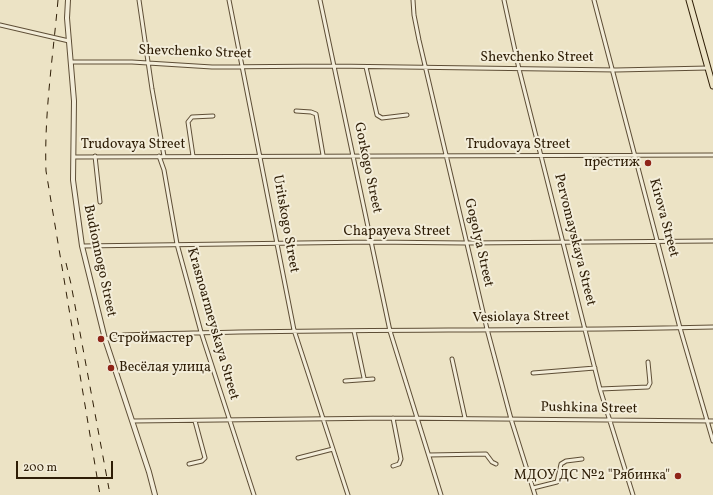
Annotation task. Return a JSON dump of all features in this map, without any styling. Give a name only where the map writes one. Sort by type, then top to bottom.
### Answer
[{"type":"main road","points":[[689,0],[713,86]]},
{"type":"street","name":"Budionnogo Street","points":[[68,0],[74,157],[73,180],[82,246],[105,339],[133,421],[155,495]]},
{"type":"street","points":[[139,0],[153,96],[164,156]]},
{"type":"street","name":"Uritskogo Street","points":[[229,0],[261,156],[276,243],[294,330],[348,495]]},
{"type":"street","name":"Gorkogo Street","points":[[320,0],[390,332],[441,495]]},
{"type":"street","name":"Gogolya Street","points":[[412,0],[426,68],[487,330],[511,419],[535,495]]},
{"type":"street","name":"Pervomayskaya Street","points":[[504,0],[519,69],[600,388],[633,495]]},
{"type":"street","name":"Kirova Street","points":[[594,0],[680,328],[713,441]]},
{"type":"street","points":[[0,25],[69,41]]},
{"type":"street","name":"Shevchenko Street","points":[[71,62],[149,62],[180,66],[333,66],[519,69],[708,68]]},
{"type":"street","points":[[366,67],[377,116],[382,118],[407,115]]},
{"type":"street","points":[[296,111],[311,112],[316,114],[323,155]]},
{"type":"street","name":"Trudovaya Street","points":[[193,156],[188,122],[192,117],[212,116]]},
{"type":"street","name":"Trudovaya Street","points":[[74,157],[323,155],[713,155]]},
{"type":"street","name":"Budionnogo Street","points":[[95,156],[100,202]]},
{"type":"street","name":"Krasnoarmeyskaya Street","points":[[159,156],[164,170],[177,244],[201,332],[254,495]]},
{"type":"street","name":"Chapayeva Street","points":[[82,246],[372,242],[466,243],[562,241],[713,241]]},
{"type":"street","name":"Vesiolaya Street","points":[[105,339],[124,335],[294,330],[390,332],[713,327]]},
{"type":"street","points":[[354,331],[364,378]]},
{"type":"street","points":[[452,359],[465,418]]},
{"type":"street","points":[[600,388],[648,387],[650,383],[648,362]]},
{"type":"street","points":[[533,373],[595,368]]},
{"type":"street","points":[[345,381],[364,378],[373,379]]},
{"type":"street","name":"Pushkina Street","points":[[133,421],[322,418],[465,418],[713,421]]},
{"type":"street","points":[[393,418],[401,459],[399,464],[393,466]]},
{"type":"street","points":[[189,464],[202,461],[205,458],[195,421]]},
{"type":"street","points":[[298,458],[333,449]]},
{"type":"street","points":[[429,455],[486,454],[492,462],[496,464]]},
{"type":"street","points":[[533,488],[557,482],[561,464],[566,461],[582,459]]},
{"type":"railway","points":[[58,0],[46,128],[46,171],[100,495]]},
{"type":"railway","points":[[66,263],[109,489]]},
{"type":"place","name":"престиж","points":[[648,163]]},
{"type":"place","name":"Строймастер","points":[[101,339]]},
{"type":"place","name":"Весёлая улица","points":[[111,368]]},
{"type":"place","name":"МДОУ ДС №2 \"Рябинка\"","points":[[678,476]]}]
